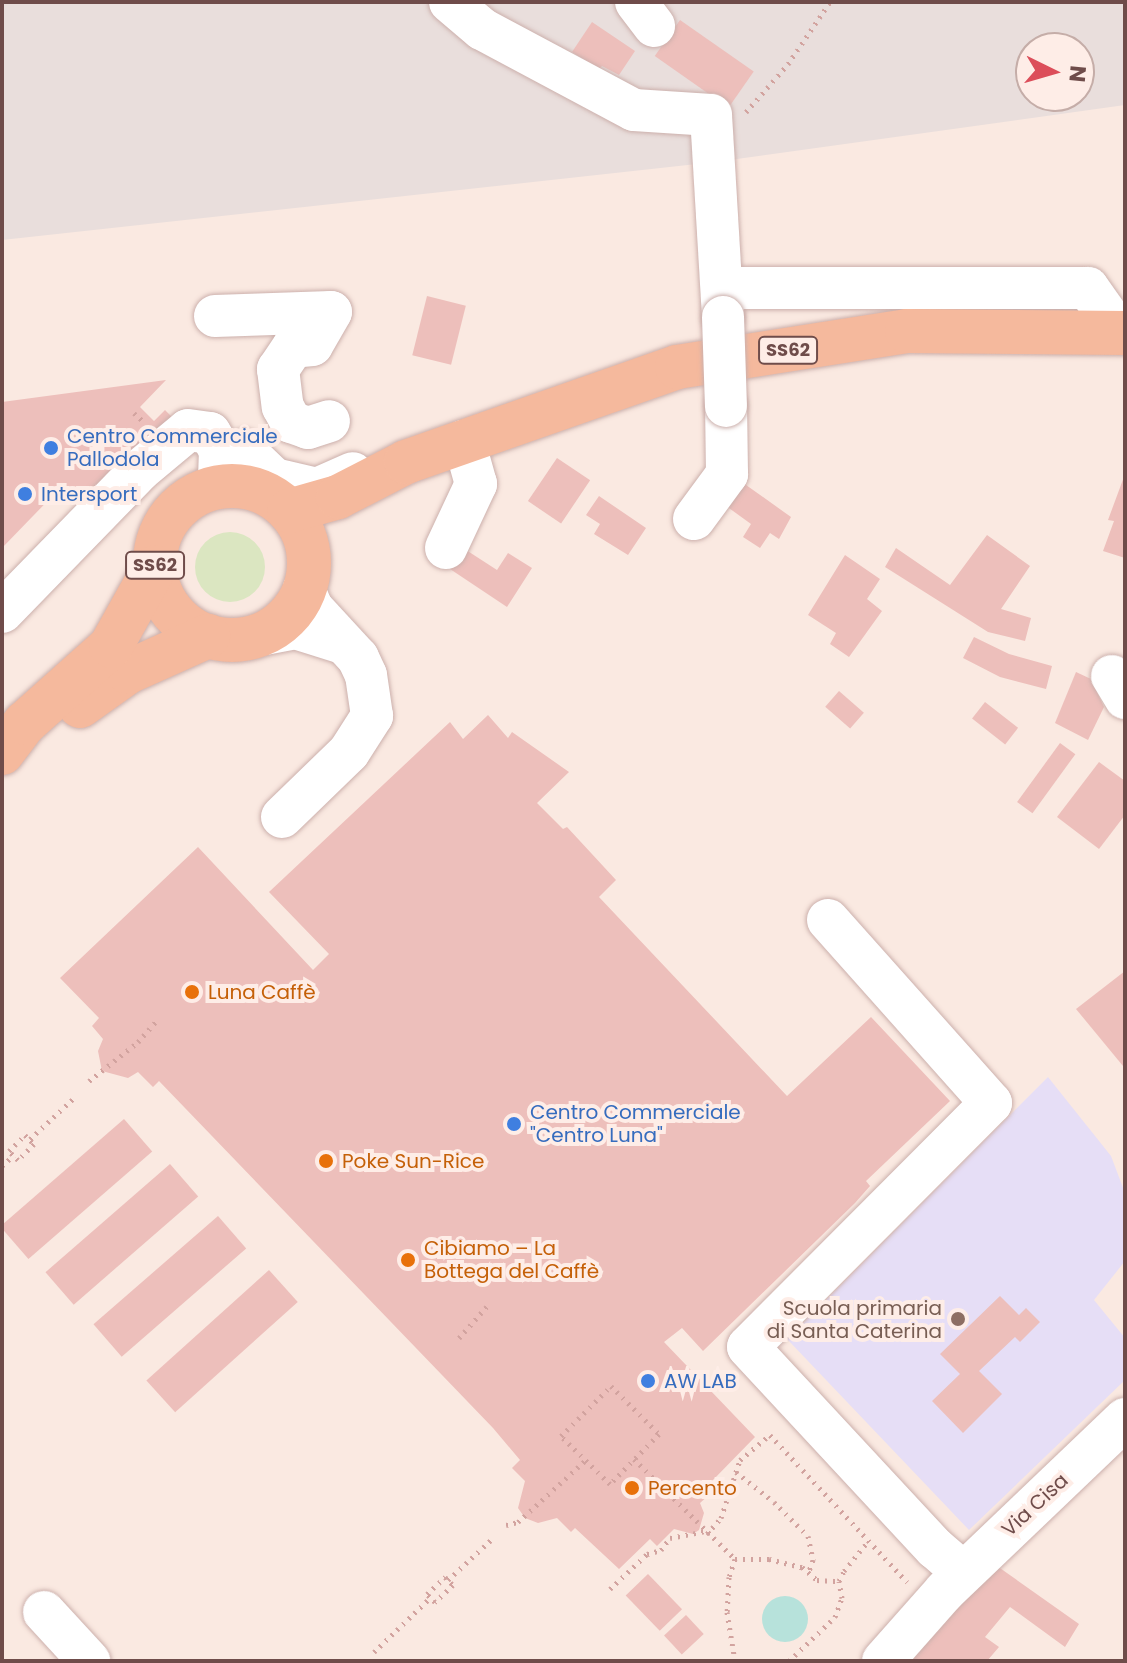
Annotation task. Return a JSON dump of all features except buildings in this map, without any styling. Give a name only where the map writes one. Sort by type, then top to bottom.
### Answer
[{"type":"main road","name":"SS62","points":[[289,511],[338,497],[406,462],[677,367],[907,331],[1122,332]]},
{"type":"main road","name":"SS62","points":[[219,486],[198,493],[180,506],[165,523],[157,544],[155,567],[162,593],[177,617],[208,636],[234,640],[260,635],[287,617],[338,530],[364,505],[464,441]]},
{"type":"main road","points":[[219,486],[254,488],[280,500],[306,541],[306,584]]},
{"type":"main road","name":"SS62","points":[[4,751],[25,723],[111,646],[155,567]]},
{"type":"main road","name":"SS62","points":[[4,751],[36,736],[128,672],[208,636]]},
{"type":"street","points":[[450,2],[482,29],[634,110],[711,115],[723,303],[727,474],[694,519]]},
{"type":"street","points":[[723,303],[1088,288],[1122,332]]},
{"type":"street","points":[[215,316],[331,312],[312,345],[293,347],[278,369],[283,407],[291,422],[308,428],[329,421]]},
{"type":"street","points":[[2,612],[140,470],[188,430],[210,433],[220,450],[219,486]]},
{"type":"street","points":[[446,548],[476,484],[464,441]]},
{"type":"street","points":[[244,450],[274,479],[317,489],[386,459],[406,462]]},
{"type":"street","points":[[282,817],[349,752],[372,716],[366,675],[358,658],[312,608],[306,584]]},
{"type":"street","points":[[260,635],[295,628],[344,644]]},
{"type":"street","points":[[828,920],[991,1103],[748,1347],[935,1548],[938,1581]]},
{"type":"street","name":"Via Cisa","points":[[859,1661],[938,1581],[1125,1419]]},
{"type":"street","name":"Via Cisa","points":[[883,1661],[938,1581]]},
{"type":"path","points":[[711,115],[740,117],[759,99],[830,2]]},
{"type":"path","points":[[89,1081],[138,1042],[157,1020]]},
{"type":"path","points":[[30,1139],[75,1097]]},
{"type":"path","points":[[25,1135],[34,1144],[18,1160],[14,1155],[9,1151],[25,1135]]},
{"type":"path","points":[[2,1166],[14,1155]]},
{"type":"path","points":[[459,1338],[489,1304]]},
{"type":"path","points":[[611,1386],[659,1434],[610,1484],[586,1460],[561,1436],[611,1386]]},
{"type":"path","points":[[610,1589],[647,1554],[661,1550],[670,1538],[706,1532],[721,1518],[740,1460],[770,1435],[867,1543],[938,1581]]},
{"type":"path","points":[[634,1459],[735,1559],[769,1559],[809,1571],[817,1580],[839,1581]]},
{"type":"path","points":[[506,1525],[518,1522],[586,1460]]},
{"type":"path","points":[[736,1472],[774,1502],[808,1536],[813,1560],[809,1571]]},
{"type":"path","points":[[448,1580],[492,1539]]},
{"type":"path","points":[[789,1661],[835,1617],[842,1598],[839,1581],[867,1543]]},
{"type":"path","points":[[735,1559],[729,1577],[727,1612],[735,1661]]},
{"type":"path","points":[[445,1577],[453,1585],[435,1602],[431,1597],[427,1594],[445,1577]]},
{"type":"path","points":[[374,1652],[431,1597]]},
{"type":"shaded area","points":[[2,2],[1125,2],[1125,105],[1095,109],[1095,32],[1015,32],[1015,112],[1075,112],[715,162],[2,240]]},
{"type":"shaded area","name":"Scuola primaria di Santa Caterina","points":[[1048,1077],[1111,1156],[1125,1193],[1125,1261],[1094,1300],[1125,1338],[1125,1380],[969,1530],[787,1339]]},
{"type":"green space","points":[[230,532],[255,542],[265,567],[255,592],[230,602],[205,592],[195,567],[205,542]]},
{"type":"water","points":[[785,1596],[801,1603],[808,1619],[801,1635],[785,1642],[769,1635],[762,1619],[769,1603]]},
{"type":"place","name":"Centro Commerciale Pallodola","points":[[51,448]]},
{"type":"place","name":"Intersport","points":[[25,494]]},
{"type":"place","name":"Luna Caffè","points":[[192,992]]},
{"type":"place","name":"Centro Commerciale \"Centro Luna\"","points":[[514,1124]]},
{"type":"place","name":"Poke Sun-Rice","points":[[326,1161]]},
{"type":"place","name":"Cibiamo – La Bottega del Caffè","points":[[408,1260]]},
{"type":"place","name":"Scuola primaria di Santa Caterina","points":[[958,1319]]},
{"type":"place","name":"AW LAB","points":[[648,1381]]},
{"type":"place","name":"Percento","points":[[632,1488]]}]
